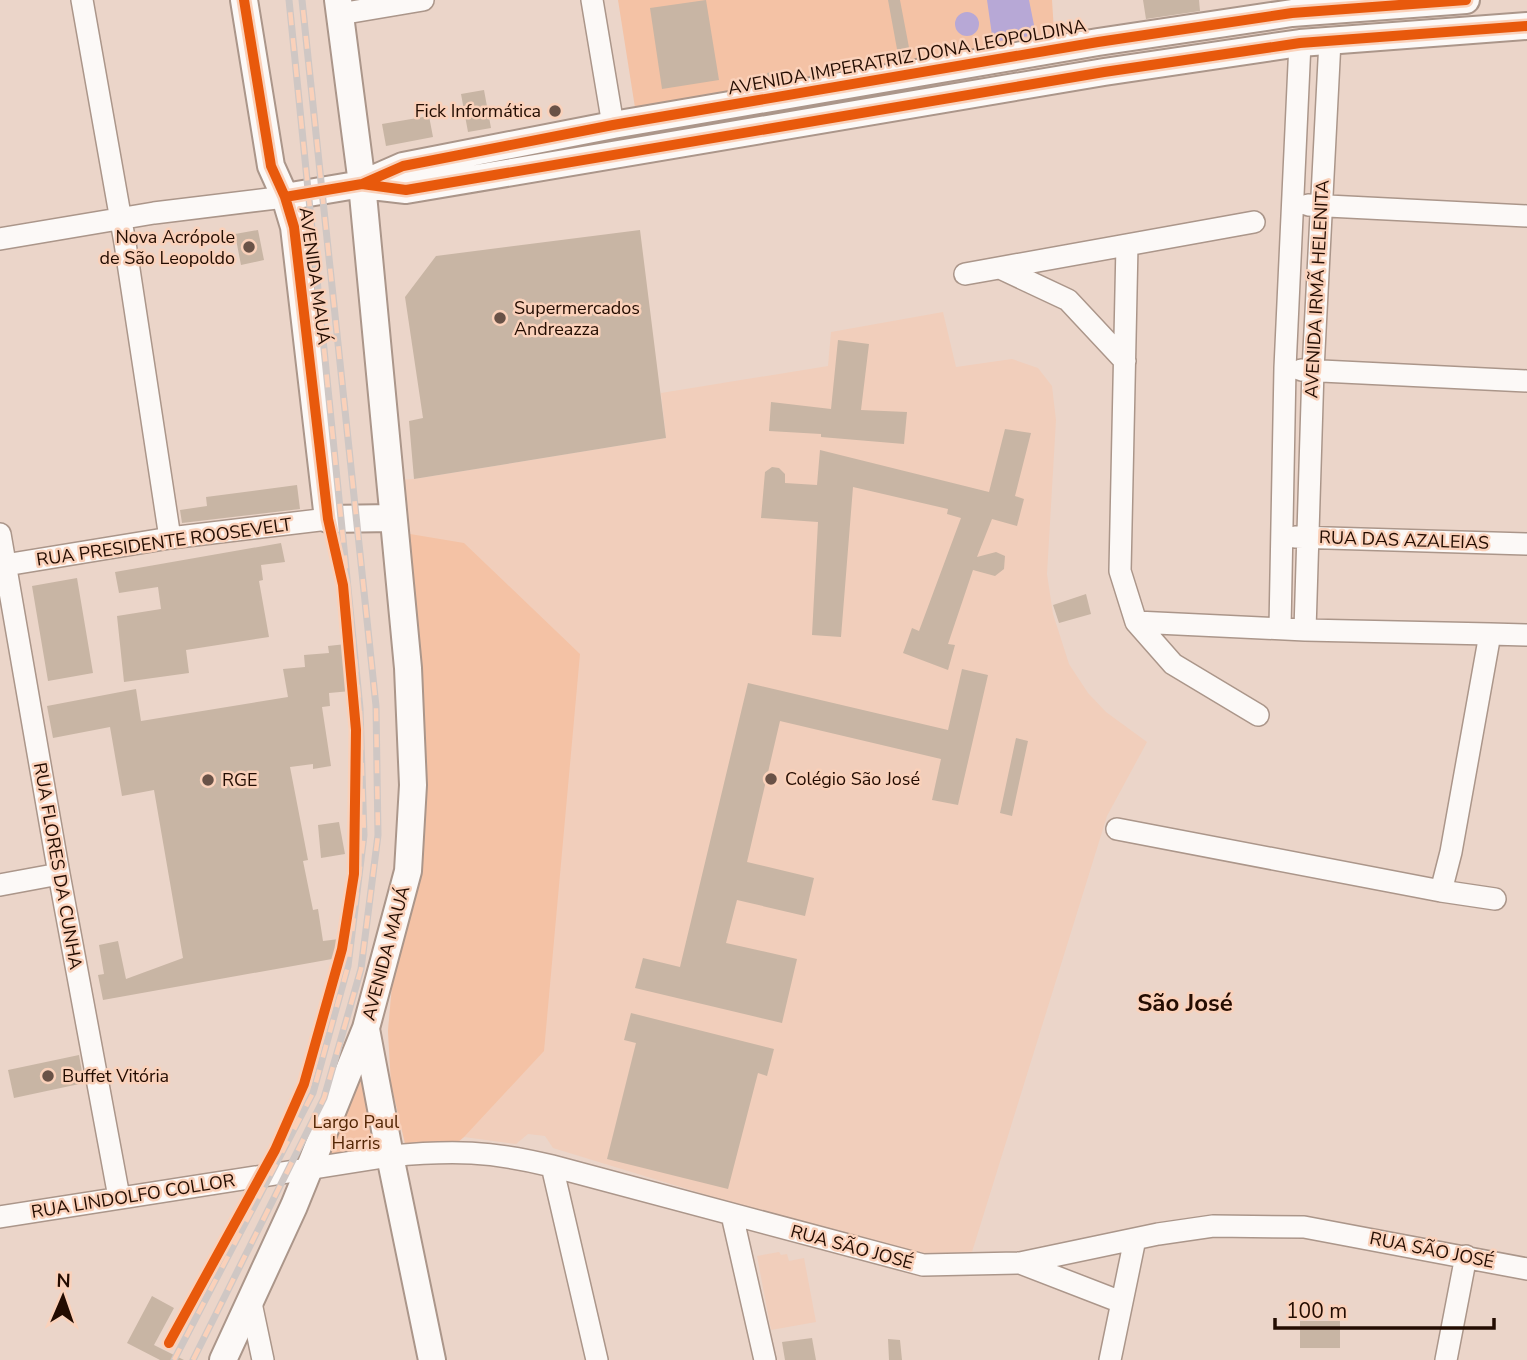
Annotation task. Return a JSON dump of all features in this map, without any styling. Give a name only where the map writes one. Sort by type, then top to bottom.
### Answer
[{"type":"main road","name":"AVENIDA MAUÁ","points":[[244,0],[271,166],[285,197],[294,227],[328,519]]},
{"type":"main road","name":"AVENIDA IMPERATRIZ DONA LEOPOLDINA","points":[[285,197],[362,184],[403,166],[613,125],[1242,19],[1466,0]]},
{"type":"main road","name":"AVENIDA MAUÁ","points":[[223,1360],[294,1206],[366,1028],[408,871],[412,797],[408,668],[362,184],[339,7]]},
{"type":"main road","name":"AVENIDA IMPERATRIZ DONA LEOPOLDINA","points":[[362,184],[406,190],[1090,74],[1300,43],[1527,26]]},
{"type":"main road","points":[[906,76],[914,104]]},
{"type":"main road","points":[[328,519],[392,518]]},
{"type":"main road","points":[[366,1028],[432,1360]]},
{"type":"street","points":[[82,0],[121,218],[170,538]]},
{"type":"street","points":[[339,7],[423,0]]},
{"type":"street","points":[[592,0],[613,125]]},
{"type":"street","name":"AVENIDA IRMÃ HELENITA","points":[[1305,630],[1313,370],[1330,41]]},
{"type":"street","name":"AVENIDA IRMÃ HELENITA","points":[[1280,628],[1285,368],[1300,43]]},
{"type":"street","points":[[0,239],[121,218],[285,197]]},
{"type":"street","points":[[1292,203],[1527,216]]},
{"type":"street","points":[[965,274],[1254,222]]},
{"type":"street","points":[[1127,245],[1121,571],[1136,622],[1173,664],[1258,715]]},
{"type":"street","points":[[1000,268],[1068,300],[1125,361]]},
{"type":"street","points":[[1285,368],[1527,381]]},
{"type":"street","name":"RUA PRESIDENTE ROOSEVELT","points":[[3,565],[170,538],[328,519]]},
{"type":"street","name":"RUA FLORES DA CUNHA","points":[[0,534],[3,565],[119,1197]]},
{"type":"street","name":"RUA DAS AZALEIAS","points":[[1282,536],[1527,544]]},
{"type":"street","points":[[1281,570],[1307,571]]},
{"type":"street","points":[[1136,622],[1305,630],[1527,635]]},
{"type":"street","points":[[1441,891],[1451,852],[1490,634]]},
{"type":"street","points":[[1117,829],[1495,899]]},
{"type":"street","points":[[0,885],[59,874]]},
{"type":"street","name":"RUA SÃO JOSÉ","points":[[307,1170],[390,1156],[435,1152],[473,1151],[506,1155],[923,1265],[1020,1263],[1213,1226],[1304,1227],[1527,1269]]},
{"type":"street","points":[[552,1166],[597,1360]]},
{"type":"street","name":"RUA LINDOLFO COLLOR","points":[[0,1217],[307,1170]]},
{"type":"street","points":[[732,1215],[765,1360]]},
{"type":"street","points":[[1110,1360],[1135,1239]]},
{"type":"street","points":[[1446,1360],[1466,1256]]},
{"type":"street","points":[[1020,1263],[1121,1302]]},
{"type":"street","points":[[251,1303],[263,1360]]},
{"type":"shaded area","points":[[987,0],[1029,0],[1036,35],[993,42]]},
{"type":"shaded area","points":[[962,12],[972,12],[979,19],[979,29],[972,36],[962,36],[955,29],[955,19]]},
{"type":"shaded area","name":"Colégio São José","points":[[943,312],[956,367],[1012,359],[1038,368],[1052,386],[1056,420],[1047,574],[1053,614],[1069,664],[1088,693],[1106,712],[1147,742],[1107,816],[972,1252],[932,1258],[779,1217],[553,1148],[545,1136],[528,1134],[516,1144],[464,1137],[448,1150],[391,1084],[388,1031],[392,986],[407,926],[415,875],[399,480],[666,438],[661,393],[828,366],[831,332]]},
{"type":"shaded area","points":[[779,1252],[781,1255],[787,1254],[789,1261],[804,1258],[816,1322],[771,1330],[757,1256]]},
{"type":"green space","points":[[618,0],[1052,0],[1055,47],[636,114]]},
{"type":"green space","points":[[404,533],[464,543],[580,654],[544,1051],[464,1137],[448,1150],[406,1148],[391,1084],[388,1031],[392,986],[407,926],[415,875]]},
{"type":"green space","name":"Largo Paul Harris","points":[[362,1067],[378,1148],[323,1158]]},
{"type":"building","points":[[706,0],[719,80],[662,89],[650,8]]},
{"type":"building","points":[[888,0],[900,0],[911,58],[899,60]]},
{"type":"building","points":[[1143,0],[1199,0],[1200,11],[1146,19]]},
{"type":"building","points":[[781,70],[783,80],[769,82],[767,73]]},
{"type":"building","points":[[484,90],[491,128],[468,132],[461,94]]},
{"type":"building","points":[[429,116],[433,137],[386,146],[382,124]]},
{"type":"building","name":"Nova Acrópole de São Leopoldo","points":[[258,230],[264,260],[241,265],[235,234]]},
{"type":"building","points":[[640,230],[666,438],[414,479],[409,421],[423,418],[405,297],[436,256]]},
{"type":"building","points":[[838,340],[869,344],[861,410],[907,412],[904,444],[769,431],[771,402],[831,409]]},
{"type":"building","points":[[1005,429],[1031,433],[1015,496],[1024,499],[1017,526],[992,519],[977,557],[996,552],[1005,556],[1004,569],[995,576],[973,570],[948,644],[955,645],[948,670],[903,653],[912,628],[919,631],[961,518],[947,514],[948,509],[853,487],[841,637],[812,635],[818,522],[761,518],[765,472],[772,467],[779,468],[785,474],[785,483],[817,485],[820,450],[989,492]]},
{"type":"building","points":[[297,485],[300,509],[182,523],[180,510],[207,506],[206,497]]},
{"type":"building","points":[[281,543],[285,562],[261,565],[263,580],[259,581],[269,637],[186,650],[189,673],[124,682],[117,616],[161,609],[158,587],[119,593],[115,572]]},
{"type":"building","points":[[77,578],[93,673],[48,681],[32,586]]},
{"type":"building","points":[[1086,594],[1091,614],[1059,623],[1053,605]]},
{"type":"building","points":[[346,644],[351,691],[329,693],[330,706],[322,707],[331,766],[313,769],[313,764],[290,767],[308,860],[303,861],[313,910],[318,909],[323,941],[339,939],[332,959],[103,1000],[98,975],[104,974],[99,945],[118,941],[126,979],[183,958],[154,790],[122,796],[110,727],[53,738],[47,706],[136,689],[141,721],[288,697],[283,669],[305,667],[304,655],[329,653],[328,646]]},
{"type":"building","points":[[962,669],[988,675],[958,805],[932,800],[941,759],[780,721],[747,862],[814,878],[805,916],[737,900],[726,943],[797,959],[782,1023],[635,988],[643,958],[680,967],[748,683],[948,730]]},
{"type":"building","points":[[1016,738],[1028,741],[1012,816],[1000,813]]},
{"type":"building","points":[[339,822],[345,854],[321,858],[318,825]]},
{"type":"building","points":[[631,1013],[774,1049],[767,1076],[758,1073],[728,1189],[607,1159],[636,1043],[624,1040]]},
{"type":"building","name":"Buffet Vitória","points":[[79,1055],[84,1083],[14,1098],[8,1070]]},
{"type":"building","points":[[152,1296],[174,1308],[154,1345],[184,1360],[160,1360],[127,1343]]},
{"type":"building","points":[[1300,1321],[1340,1321],[1340,1348],[1300,1348]]},
{"type":"building","points":[[812,1338],[816,1360],[785,1360],[782,1342]]},
{"type":"building","points":[[888,1339],[900,1340],[902,1360],[889,1360]]},
{"type":"railway","points":[[174,1360],[313,1093],[348,966],[364,835],[360,708],[289,0]]},
{"type":"railway","points":[[193,1360],[324,1098],[361,969],[378,835],[376,706],[302,0]]},
{"type":"cycle path","points":[[169,1343],[275,1150],[304,1084],[342,949],[354,874],[356,730],[343,585],[328,519],[294,227],[285,197],[271,166],[244,0]]},
{"type":"cycle path","points":[[285,197],[362,184],[403,166],[613,125],[1098,42],[1292,13],[1466,0]]},
{"type":"cycle path","points":[[362,184],[406,190],[1104,72],[1300,43],[1527,26]]},
{"type":"place","name":"Fick Informática","points":[[555,111]]},
{"type":"place","name":"Nova Acrópole de São Leopoldo","points":[[249,247]]},
{"type":"place","name":"Supermercados Andreazza","points":[[500,318]]},
{"type":"place","name":"Colégio São José","points":[[771,779]]},
{"type":"place","name":"RGE","points":[[208,780]]},
{"type":"place","name":"Buffet Vitória","points":[[48,1076]]},
{"type":"district","name":"São José","points":[[1185,1003]]}]
